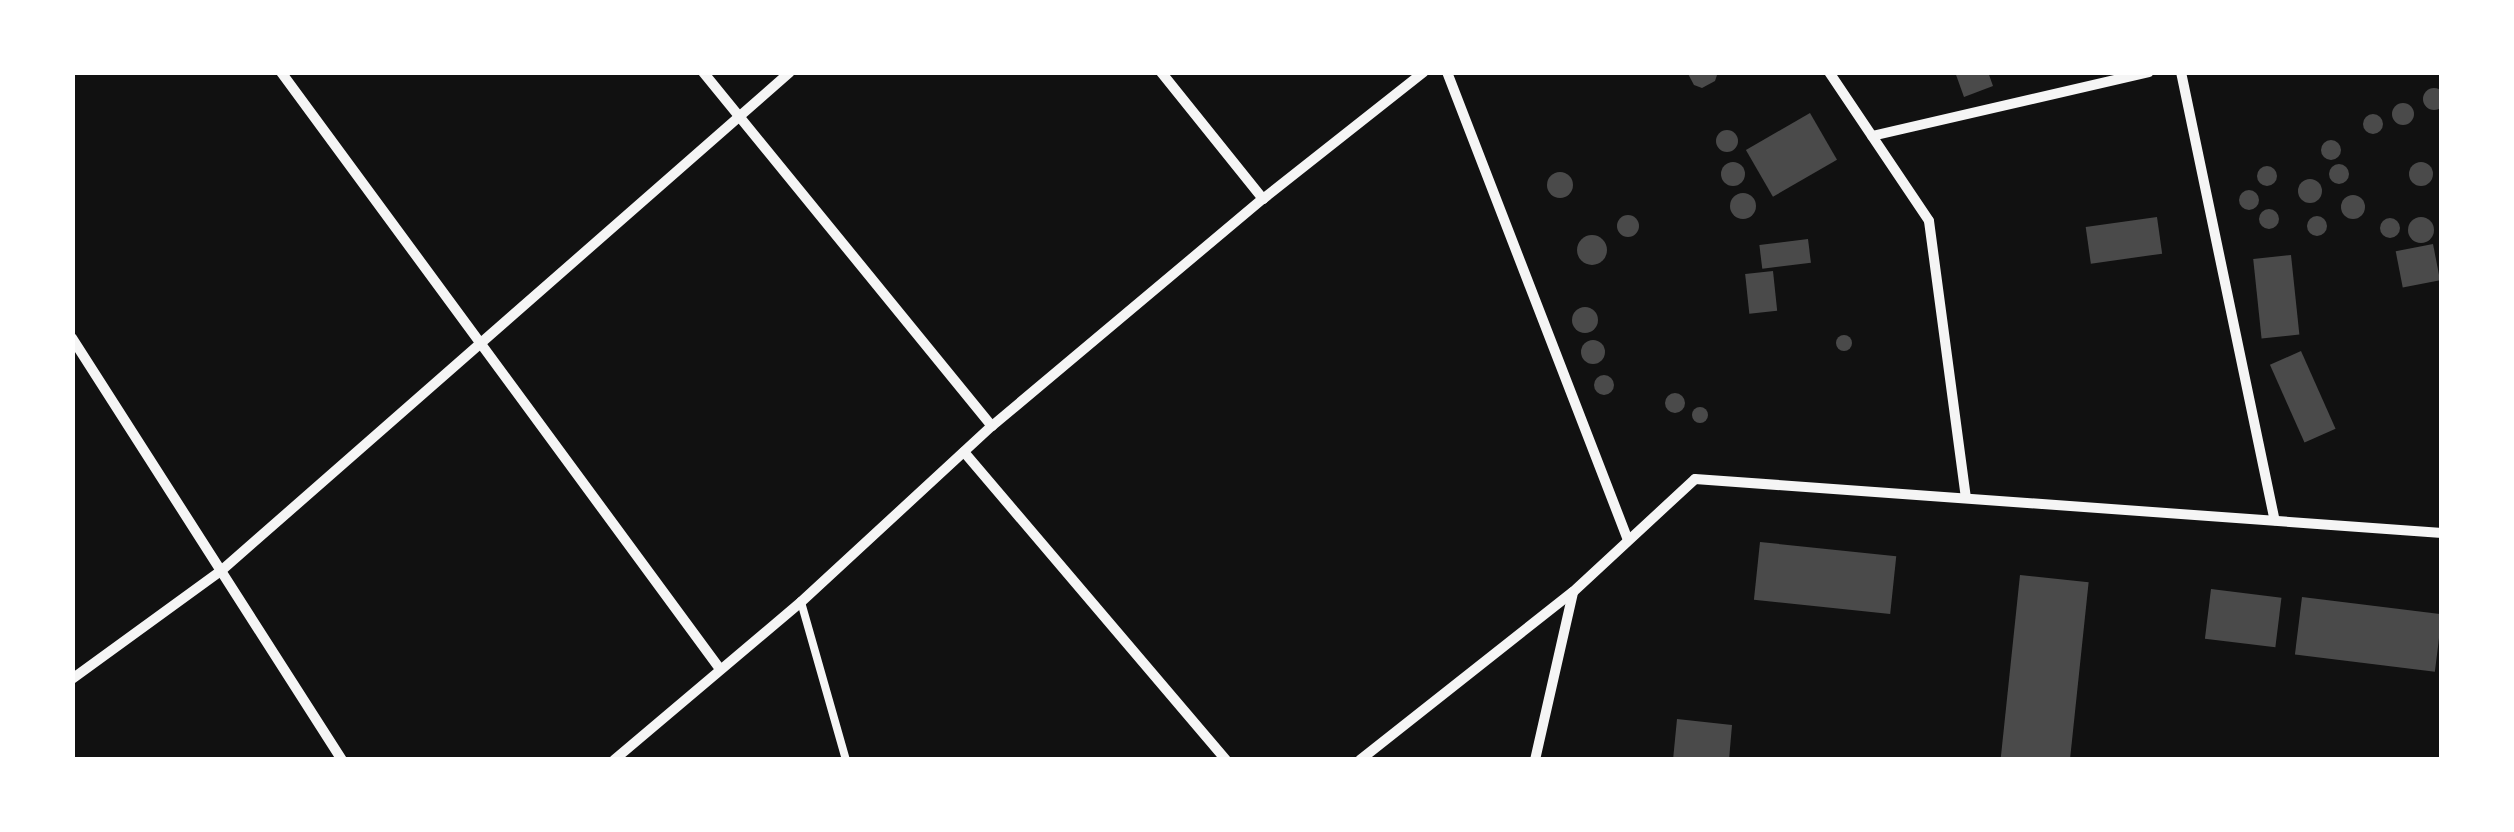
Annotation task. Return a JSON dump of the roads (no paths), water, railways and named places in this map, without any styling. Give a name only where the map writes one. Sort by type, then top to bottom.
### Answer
[{"type":"street","points":[[281,72],[720,669]]},
{"type":"street","points":[[702,72],[992,426]]},
{"type":"street","points":[[72,679],[222,570],[790,72]]},
{"type":"street","points":[[1161,72],[1263,199]]},
{"type":"street","points":[[614,760],[800,602],[992,426],[1263,199],[1424,72]]},
{"type":"street","points":[[1447,72],[1628,540]]},
{"type":"street","points":[[1829,72],[1930,220],[1966,498]]},
{"type":"street","points":[[1872,136],[2148,72]]},
{"type":"street","points":[[2181,72],[2275,520]]},
{"type":"street","points":[[72,338],[342,760]]},
{"type":"street","points":[[964,452],[1226,760]]},
{"type":"street","points":[[1360,760],[1573,592],[1695,479],[2442,533]]},
{"type":"street","points":[[1535,760],[1573,592]]},
{"type":"lane","points":[[800,602],[846,760]]}]
